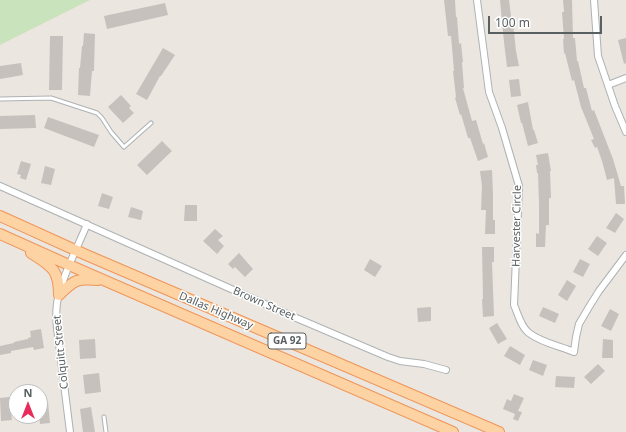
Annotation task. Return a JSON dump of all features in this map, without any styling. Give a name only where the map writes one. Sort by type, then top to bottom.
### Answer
[{"type":"main road","name":"Dallas Highway","points":[[0,216],[76,251],[499,432]]},
{"type":"main road","name":"Dallas Highway","points":[[4,236],[453,432]]},
{"type":"main road","points":[[4,236],[51,267],[57,277],[59,284],[59,295]]},
{"type":"main road","points":[[59,295],[70,284],[80,280],[86,279],[107,281]]},
{"type":"street","name":"Harvester Circle","points":[[477,0],[489,92],[520,186],[514,305],[520,321],[528,333],[541,340],[574,352],[576,337],[583,318],[599,291],[626,255]]},
{"type":"street","points":[[594,0],[598,56],[626,132]]},
{"type":"street","points":[[608,85],[626,78]]},
{"type":"street","name":"Brown Street","points":[[0,186],[294,317],[388,357],[446,370]]},
{"type":"street","points":[[76,251],[87,224]]},
{"type":"street","name":"Colquitt Street","points":[[70,432],[56,315],[59,295],[69,265],[76,251]]},
{"type":"lane","points":[[0,99],[51,98],[96,113],[102,118],[111,132],[124,147],[151,123]]},
{"type":"lane","points":[[104,417],[106,432]]},
{"type":"green space","points":[[0,0],[90,0],[0,45]]},
{"type":"building","points":[[444,0],[455,0],[459,44],[461,43],[463,62],[463,88],[472,121],[476,120],[488,157],[478,161],[470,138],[468,138],[455,98],[451,36],[448,36]]},
{"type":"building","points":[[500,0],[509,0],[519,66],[507,67]]},
{"type":"building","points":[[563,0],[572,0],[573,38],[575,38],[577,61],[584,88],[586,88],[592,111],[594,110],[613,159],[621,186],[624,186],[625,204],[616,204],[614,178],[607,180],[597,147],[595,148],[591,140],[594,139],[581,107],[574,80],[572,81],[565,53],[564,54],[562,12],[564,12]]},
{"type":"building","points":[[165,3],[168,15],[107,29],[104,16]]},
{"type":"building","points":[[84,33],[95,34],[94,71],[92,71],[90,96],[78,95],[79,68]]},
{"type":"building","points":[[50,36],[63,36],[62,90],[49,90]]},
{"type":"building","points":[[626,38],[626,63],[624,64],[618,40]]},
{"type":"building","points":[[163,48],[175,55],[160,76],[147,100],[136,94]]},
{"type":"building","points":[[21,63],[23,75],[0,79],[0,66]]},
{"type":"building","points":[[519,79],[521,96],[511,97],[509,80]]},
{"type":"building","points":[[121,95],[131,106],[129,108],[134,113],[123,123],[108,107]]},
{"type":"building","points":[[528,102],[533,130],[538,143],[528,146],[517,105]]},
{"type":"building","points":[[35,115],[36,128],[0,129],[0,116]]},
{"type":"building","points":[[48,117],[99,135],[94,147],[44,128]]},
{"type":"building","points":[[162,141],[172,151],[147,175],[137,165]]},
{"type":"building","points":[[548,153],[551,171],[549,225],[546,225],[545,247],[536,247],[536,233],[539,234],[539,204],[538,173],[536,165],[538,165],[536,155]]},
{"type":"building","points":[[21,161],[31,164],[26,180],[20,178],[21,175],[17,174]]},
{"type":"building","points":[[45,166],[55,169],[51,185],[41,183]]},
{"type":"building","points":[[492,170],[493,220],[495,220],[495,234],[485,234],[486,210],[481,210],[482,186],[480,171]]},
{"type":"building","points":[[102,193],[113,197],[109,209],[98,206]]},
{"type":"building","points":[[185,205],[197,205],[197,221],[184,221]]},
{"type":"building","points":[[131,207],[143,211],[141,220],[128,217]]},
{"type":"building","points":[[616,213],[624,219],[615,233],[606,228]]},
{"type":"building","points":[[215,229],[223,236],[218,240],[224,246],[217,254],[203,241]]},
{"type":"building","points":[[597,236],[607,243],[598,256],[588,249]]},
{"type":"building","points":[[482,247],[494,247],[494,262],[492,262],[494,316],[483,317]]},
{"type":"building","points":[[239,253],[253,269],[245,277],[235,267],[233,269],[228,264]]},
{"type":"building","points":[[370,259],[382,266],[375,277],[364,270]]},
{"type":"building","points":[[580,259],[590,264],[583,277],[573,272]]},
{"type":"building","points":[[567,280],[576,286],[567,301],[558,295]]},
{"type":"building","points":[[431,307],[431,321],[418,322],[417,308]]},
{"type":"building","points":[[543,307],[559,314],[555,323],[539,316]]},
{"type":"building","points":[[610,309],[619,314],[611,331],[601,326]]},
{"type":"building","points":[[497,323],[507,339],[498,344],[489,328]]},
{"type":"building","points":[[41,329],[44,348],[34,350],[33,347],[11,351],[11,353],[0,355],[0,346],[28,339],[31,337],[30,331]]},
{"type":"building","points":[[95,339],[96,358],[80,359],[79,340]]},
{"type":"building","points":[[603,339],[613,340],[613,358],[602,358]]},
{"type":"building","points":[[510,346],[525,355],[520,365],[504,356]]},
{"type":"building","points":[[533,360],[547,365],[543,376],[529,370]]},
{"type":"building","points":[[598,364],[605,371],[591,384],[584,377]]},
{"type":"building","points":[[99,373],[101,392],[85,394],[83,375]]},
{"type":"building","points":[[556,376],[575,377],[574,388],[555,387]]},
{"type":"building","points":[[514,394],[524,398],[518,411],[522,412],[518,421],[513,419],[515,414],[503,409],[507,399],[511,401]]},
{"type":"building","points":[[8,397],[8,420],[1,421],[0,398]]},
{"type":"building","points":[[48,402],[50,423],[48,423]]},
{"type":"building","points":[[91,407],[95,432],[83,432],[80,409]]}]
